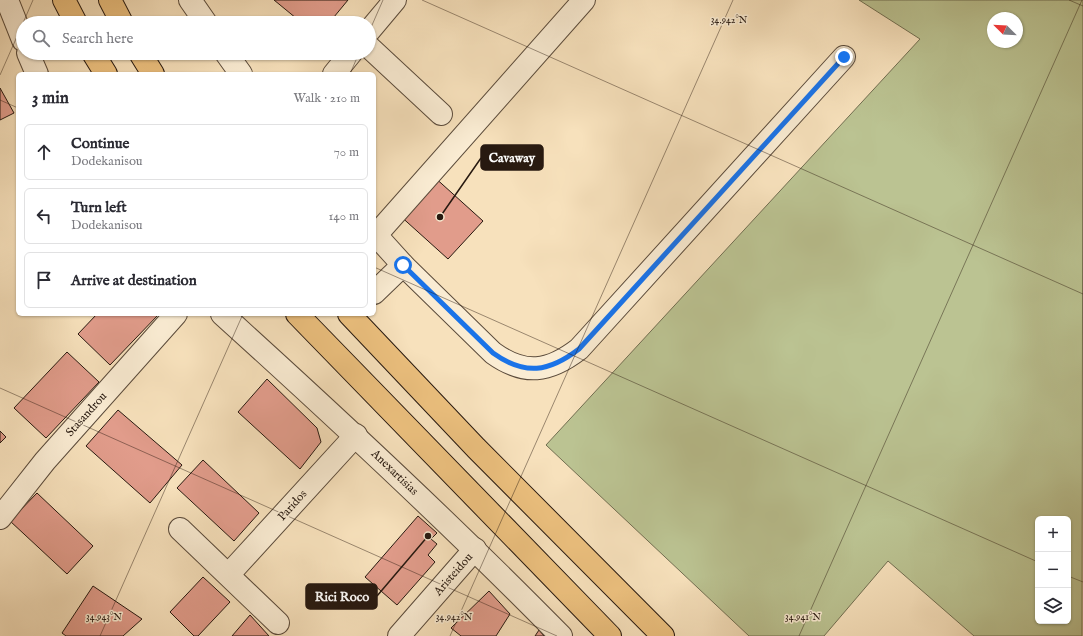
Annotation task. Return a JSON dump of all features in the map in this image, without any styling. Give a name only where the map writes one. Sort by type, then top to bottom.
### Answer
[{"type":"main road","points":[[64,0],[72,16]]},
{"type":"main road","points":[[110,0],[118,16]]},
{"type":"main road","points":[[97,60],[105,72]]},
{"type":"main road","points":[[144,60],[152,72]]},
{"type":"main road","points":[[299,316],[610,636]]},
{"type":"main road","points":[[352,316],[476,448],[663,636]]},
{"type":"street","points":[[7,0],[16,22]]},
{"type":"street","points":[[190,0],[201,16]]},
{"type":"street","points":[[376,23],[395,0]]},
{"type":"street","points":[[376,233],[584,0]]},
{"type":"street","points":[[376,54],[441,114]]},
{"type":"street","points":[[376,235],[403,265],[493,353],[505,362],[517,367],[529,369],[550,366],[579,349],[844,57]]},
{"type":"street","points":[[31,60],[37,72]]},
{"type":"street","points":[[231,60],[240,72]]},
{"type":"street","points":[[336,72],[345,60]]},
{"type":"street","points":[[376,291],[403,265]]},
{"type":"street","name":"Stasandrou","points":[[0,518],[45,461],[174,316]]},
{"type":"street","name":"Anexartisias","points":[[224,316],[356,435],[475,548],[561,636]]},
{"type":"street","name":"Paridos","points":[[229,574],[356,435]]},
{"type":"street","points":[[180,529],[229,574],[278,623]]},
{"type":"street","name":"Aristeidou","points":[[399,636],[475,548]]},
{"type":"green space","points":[[859,0],[1083,0],[1082,636],[974,636],[888,561],[824,636],[749,636],[546,445],[920,39]]},
{"type":"building","points":[[274,0],[348,0],[335,16],[293,16]]},
{"type":"building","points":[[0,88],[14,113],[0,120]]},
{"type":"building","points":[[432,175],[483,221],[448,259],[397,213]]},
{"type":"building","points":[[95,316],[157,316],[110,365],[78,334]]},
{"type":"building","points":[[67,352],[99,382],[46,438],[14,408]]},
{"type":"building","points":[[267,379],[317,428],[321,442],[300,469],[238,412]]},
{"type":"building","points":[[118,410],[182,465],[150,503],[86,446]]},
{"type":"building","points":[[0,431],[6,437],[0,443]]},
{"type":"building","points":[[203,460],[259,513],[234,541],[177,488]]},
{"type":"building","points":[[37,493],[93,546],[67,574],[10,521]]},
{"type":"building","points":[[418,516],[437,533],[431,539],[437,544],[428,555],[435,562],[397,605],[365,577]]},
{"type":"building","points":[[203,577],[230,602],[198,636],[194,636],[170,612]]},
{"type":"building","points":[[93,586],[142,619],[123,636],[66,636],[62,633]]},
{"type":"building","points":[[489,591],[510,614],[496,636],[461,636],[451,628]]},
{"type":"building","points":[[250,615],[269,636],[232,636]]},
{"type":"building","points":[[539,630],[544,636],[535,636]]},
{"type":"place","name":"Cavaway","points":[[440,217]]},
{"type":"place","name":"Rici Roco","points":[[428,536]]},
{"type":"route","points":[[403,265],[493,353],[505,362],[517,367],[529,369],[550,366],[570,356],[579,349],[844,57]]}]
